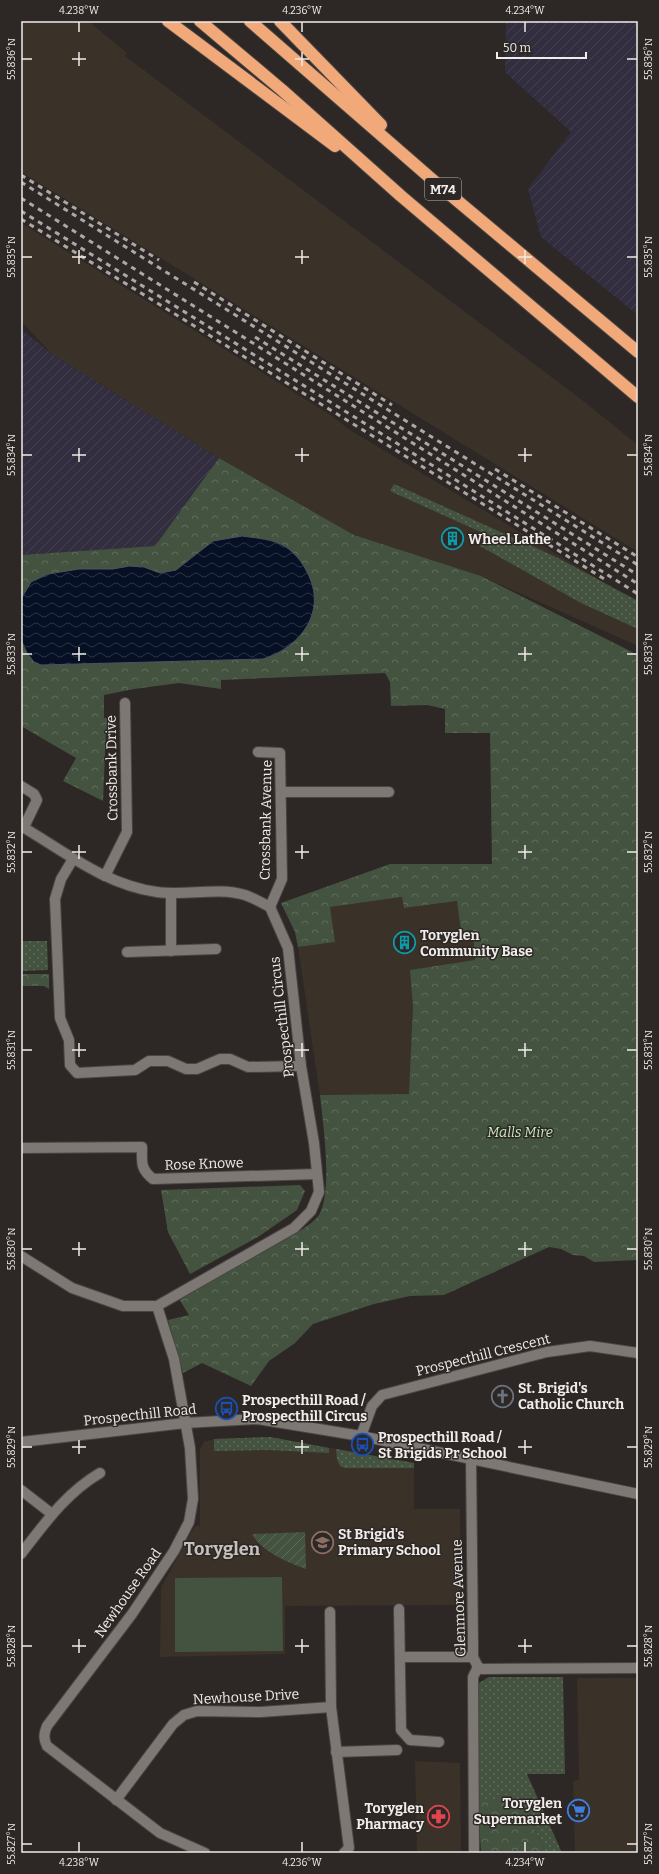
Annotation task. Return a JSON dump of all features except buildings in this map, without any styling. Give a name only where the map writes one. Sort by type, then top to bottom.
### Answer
[{"type":"highway","name":"M74","points":[[168,21],[401,196]]},
{"type":"highway","name":"M74","points":[[200,21],[282,90],[401,196],[638,397]]},
{"type":"highway","name":"M74","points":[[250,21],[435,182],[638,352]]},
{"type":"highway","name":"M74","points":[[280,21],[435,182]]},
{"type":"street","name":"Crossbank Drive","points":[[105,876],[127,832],[125,703]]},
{"type":"street","name":"Crossbank Avenue","points":[[258,752],[280,753],[282,879],[270,907]]},
{"type":"street","points":[[21,786],[34,794],[36,800],[23,826],[73,859],[105,876],[132,886],[157,892],[226,892],[246,896],[270,907]]},
{"type":"street","points":[[281,792],[389,792]]},
{"type":"street","points":[[73,859],[61,879],[55,900],[60,1018],[69,1040],[70,1065],[77,1073],[134,1070],[149,1061],[168,1061],[186,1069],[196,1069],[220,1059],[230,1059],[248,1067],[301,1066]]},
{"type":"street","points":[[171,893],[171,951]]},
{"type":"street","name":"Prospecthill Circus","points":[[21,1256],[72,1288],[123,1306],[157,1306],[294,1228],[311,1211],[319,1192],[301,1066],[288,948],[270,907]]},
{"type":"street","points":[[127,952],[216,949]]},
{"type":"street","name":"Rose Knowe","points":[[21,1148],[142,1147],[145,1173],[153,1179],[317,1174]]},
{"type":"street","points":[[157,1306],[174,1359],[186,1423]]},
{"type":"street","name":"Prospecthill Crescent","points":[[361,1436],[372,1406],[382,1395],[547,1352],[590,1346],[638,1353]]},
{"type":"street","name":"Prospecthill Road","points":[[21,1442],[186,1423],[258,1419],[361,1436],[638,1494]]},
{"type":"street","name":"Newhouse Road","points":[[116,1800],[47,1746],[44,1740],[44,1733],[47,1726],[132,1614],[182,1537],[189,1522],[193,1499],[190,1448],[186,1423]]},
{"type":"street","name":"Glenmore Avenue","points":[[471,1459],[473,1657],[478,1667],[473,1677],[474,1853]]},
{"type":"street","points":[[21,1554],[52,1514],[83,1483],[100,1473]]},
{"type":"street","points":[[21,1490],[52,1514]]},
{"type":"street","points":[[399,1609],[401,1730],[410,1740],[439,1742]]},
{"type":"street","points":[[330,1612],[331,1707],[349,1848],[344,1853]]},
{"type":"street","points":[[400,1658],[473,1657]]},
{"type":"street","points":[[478,1667],[482,1669],[638,1668]]},
{"type":"street","name":"Newhouse Drive","points":[[116,1800],[173,1724],[184,1715],[197,1711],[261,1712],[331,1707]]},
{"type":"street","points":[[336,1752],[397,1750]]},
{"type":"street","points":[[116,1800],[160,1833],[205,1853]]},
{"type":"shaded area","points":[[21,21],[88,21],[127,53],[125,56],[582,400],[638,445],[638,552],[21,172]]},
{"type":"shaded area","points":[[506,21],[638,21],[638,315],[541,237],[528,189],[571,132],[505,72]]},
{"type":"shaded area","points":[[21,223],[329,414],[350,430],[638,603],[638,646],[481,576],[354,535],[219,458],[52,354],[21,321]]},
{"type":"shaded area","points":[[21,329],[52,354],[219,458],[155,546],[21,555]]},
{"type":"shaded area","points":[[402,897],[404,908],[458,901],[461,931],[473,930],[475,960],[412,993],[413,1006],[410,1094],[320,1095],[298,947],[335,942],[329,907]]},
{"type":"shaded area","name":"St Brigid's Primary School","points":[[270,1437],[414,1463],[414,1509],[460,1509],[461,1605],[285,1606],[285,1654],[160,1657],[161,1587],[195,1526],[200,1526],[200,1450],[204,1442],[214,1439]]},
{"type":"shaded area","points":[[577,1678],[638,1678],[638,1853],[575,1853],[573,1781],[579,1780]]},
{"type":"shaded area","points":[[415,1761],[460,1763],[461,1853],[417,1853]]},
{"type":"green space","name":"Malls Mire","points":[[219,458],[354,535],[481,576],[638,655],[638,1260],[594,1262],[584,1256],[573,1255],[561,1249],[549,1247],[444,1295],[410,1296],[374,1304],[313,1324],[295,1343],[269,1361],[251,1386],[202,1363],[183,1373],[168,1320],[189,1315],[179,1299],[303,1229],[318,1217],[323,1204],[326,1174],[325,1139],[320,1095],[409,1094],[413,1006],[410,970],[475,960],[473,930],[461,931],[457,901],[404,908],[402,897],[330,907],[335,942],[298,947],[295,932],[281,903],[390,864],[492,864],[490,733],[445,733],[445,709],[427,705],[391,706],[390,682],[385,673],[221,680],[221,689],[179,683],[104,695],[104,718],[117,718],[114,725],[106,729],[103,801],[63,781],[76,758],[21,726],[21,555],[155,546]]},
{"type":"green space","points":[[394,484],[556,557],[638,601],[638,629],[581,603],[480,546],[485,534],[390,491]]},
{"type":"green space","points":[[21,941],[47,941],[48,970],[21,971]]},
{"type":"green space","points":[[21,974],[49,974],[49,989],[44,986],[21,986]]},
{"type":"green space","points":[[300,1185],[305,1191],[297,1210],[258,1237],[190,1274],[168,1232],[161,1190]]},
{"type":"green space","points":[[270,1437],[329,1448],[329,1453],[269,1450],[214,1451],[214,1439]]},
{"type":"green space","points":[[336,1449],[414,1463],[414,1468],[345,1468],[340,1466],[337,1459]]},
{"type":"green space","points":[[305,1532],[306,1569],[283,1560],[268,1551],[252,1534]]},
{"type":"green space","points":[[282,1577],[283,1651],[175,1652],[175,1578]]},
{"type":"green space","points":[[489,1677],[563,1677],[565,1774],[527,1774],[562,1853],[546,1853],[521,1801],[478,1801],[479,1683]]},
{"type":"green space","points":[[478,1801],[521,1801],[546,1853],[481,1853]]},
{"type":"water","points":[[242,536],[259,538],[281,544],[286,547],[293,552],[301,562],[313,586],[314,600],[312,614],[307,626],[289,646],[277,653],[263,659],[41,665],[34,662],[27,653],[21,640],[21,599],[31,582],[48,574],[79,569],[113,569],[129,566],[144,567],[160,573],[176,570],[213,541]]},
{"type":"railway","points":[[21,175],[159,260]]},
{"type":"railway","points":[[21,182],[638,565]]},
{"type":"railway","points":[[21,198],[638,584]]},
{"type":"railway","points":[[21,211],[638,594]]},
{"type":"railway","points":[[21,219],[606,580]]},
{"type":"railway","points":[[194,282],[392,405]]},
{"type":"railway","points":[[255,337],[638,575]]},
{"type":"railway","points":[[495,469],[638,557]]},
{"type":"place","name":"Wheel Lathe","points":[[452,539]]},
{"type":"place","name":"Toryglen Community Base","points":[[404,943]]},
{"type":"place","name":"St. Brigid's Catholic Church","points":[[503,1396]]},
{"type":"place","name":"Prospecthill Road / Prospecthill Circus","points":[[227,1408]]},
{"type":"place","name":"Prospecthill Road / St Brigids Pr School","points":[[363,1445]]},
{"type":"place","name":"St Brigid's Primary School","points":[[323,1542]]},
{"type":"place","name":"Toryglen Supermarket","points":[[578,1811]]},
{"type":"place","name":"Toryglen Pharmacy","points":[[439,1816]]},
{"type":"district","name":"Toryglen","points":[[222,1549]]}]
